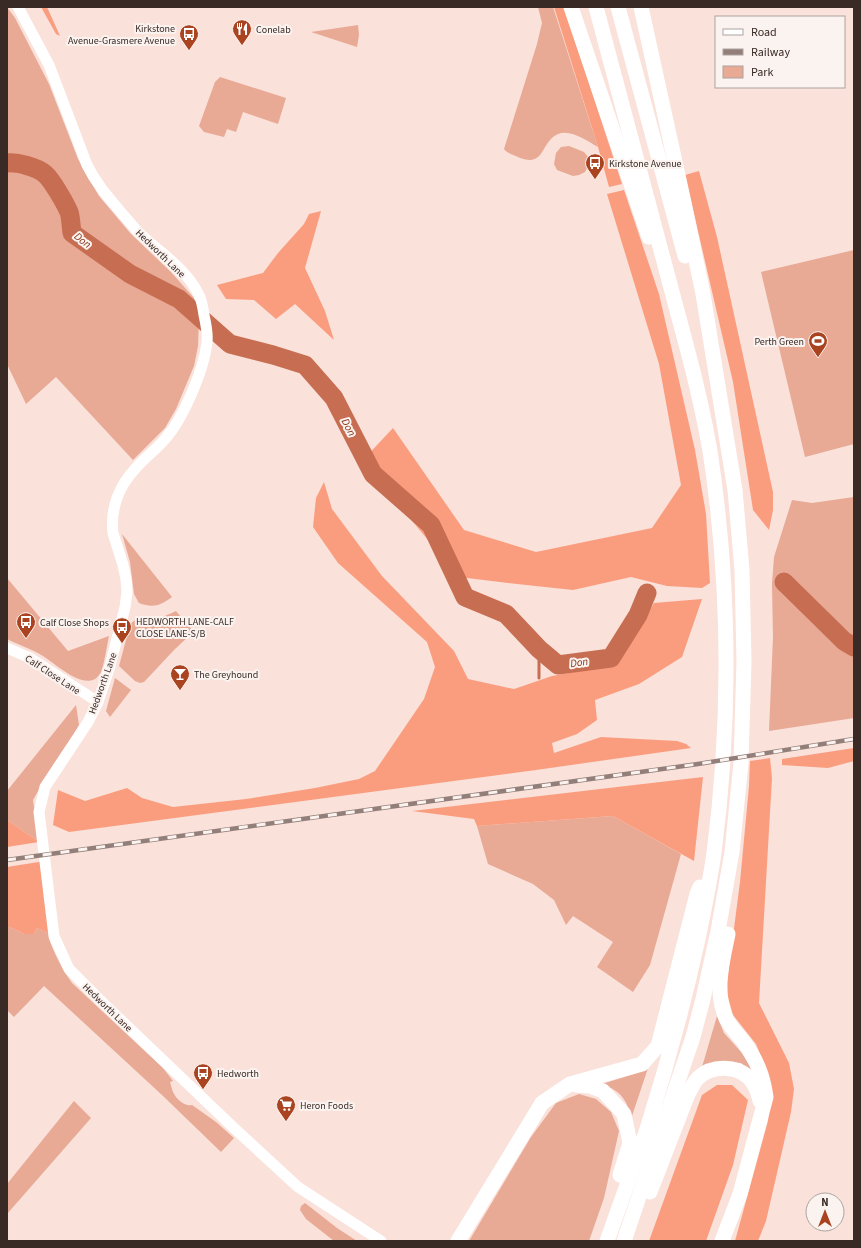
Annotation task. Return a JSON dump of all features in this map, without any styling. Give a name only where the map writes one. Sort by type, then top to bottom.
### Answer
[{"type":"highway","points":[[571,7],[631,188],[688,348]]},
{"type":"highway","points":[[596,7],[688,348],[699,399],[712,470],[721,540],[725,607],[726,660],[723,758],[714,854],[703,915],[690,976],[667,1064],[646,1131],[606,1241]]},
{"type":"highway","points":[[618,7],[715,373]]},
{"type":"highway","points":[[624,1241],[693,1037],[718,931],[732,852],[741,755],[744,662],[742,570],[735,490],[703,294],[641,7]]},
{"type":"highway","points":[[722,1241],[740,1194],[766,1097],[764,1082],[755,1060],[727,1020],[721,998],[720,983],[722,966],[738,878],[732,852]]},
{"type":"highway","points":[[458,1241],[542,1103],[570,1084],[642,1064],[658,1046],[697,894],[714,854]]},
{"type":"highway","points":[[634,1212],[652,1191],[688,1094],[696,1079],[707,1071],[722,1068],[736,1070],[746,1075],[753,1083],[758,1093],[763,1112]]},
{"type":"highway","points":[[570,1084],[590,1086],[603,1091],[624,1114],[630,1143],[599,1241]]},
{"type":"street","name":"Hedworth Lane","points":[[18,7],[49,65],[93,177],[100,188],[137,231],[178,268],[191,282],[199,295],[202,305],[206,323],[207,341],[202,367],[179,420],[166,439],[135,468],[126,479],[115,504],[112,521],[113,532],[126,578],[127,592],[125,606],[110,666],[98,702],[88,722],[45,787],[39,812],[54,936],[69,968],[102,1002],[298,1187],[380,1241]]},
{"type":"street","name":"Calf Close Lane","points":[[7,648],[30,658],[98,702]]},
{"type":"green space","points":[[7,7],[15,18],[49,84],[78,159],[99,196],[131,234],[171,272],[194,298],[199,319],[198,346],[194,366],[176,409],[165,428],[133,460],[56,377],[26,404],[7,364]]},
{"type":"green space","points":[[538,7],[553,7],[598,147],[579,136],[563,133],[552,138],[539,156],[528,160],[511,154],[504,149],[537,44],[542,23]]},
{"type":"green space","points":[[358,25],[359,35],[357,47],[311,32]]},
{"type":"green space","points":[[220,77],[286,98],[278,124],[243,112],[236,132],[227,129],[224,137],[204,132],[199,126],[215,82]]},
{"type":"green space","points":[[569,146],[584,152],[588,157],[588,166],[585,172],[579,175],[573,176],[557,170],[554,164],[556,153],[561,147]]},
{"type":"green space","name":"Perth Green","points":[[854,250],[854,444],[805,457],[761,272]]},
{"type":"green space","points":[[854,497],[854,718],[769,731],[773,637],[772,584],[774,557],[792,500],[812,503]]},
{"type":"green space","points":[[122,534],[172,597],[164,602],[152,606],[139,603],[134,594],[130,562]]},
{"type":"green space","points":[[7,578],[68,651],[109,636],[102,669],[96,679],[89,681],[81,680],[72,676],[39,654],[7,639]]},
{"type":"green space","points":[[176,611],[198,637],[190,635],[144,682],[140,683],[135,681],[119,666],[130,625],[138,619],[157,618]]},
{"type":"green space","points":[[115,678],[131,690],[110,717],[106,711]]},
{"type":"green space","points":[[76,705],[79,725],[33,800],[39,842],[7,820],[7,791]]},
{"type":"green space","points":[[613,816],[681,854],[650,965],[633,992],[597,967],[613,942],[573,916],[566,925],[554,900],[533,884],[488,864],[477,826]]},
{"type":"green space","points":[[7,927],[24,934],[34,934],[37,928],[54,936],[49,939],[59,962],[72,983],[163,1068],[173,1081],[170,1082],[174,1095],[178,1100],[186,1105],[192,1105],[216,1122],[234,1138],[221,1152],[162,1095],[44,986],[14,1017],[7,1010]]},
{"type":"green space","points":[[717,1016],[724,1033],[742,1053],[755,1074],[741,1063],[720,1061],[702,1067]]},
{"type":"green space","points":[[649,1065],[632,1116],[622,1096],[602,1084],[637,1073]]},
{"type":"green space","points":[[579,1094],[596,1099],[611,1112],[619,1131],[604,1198],[589,1241],[469,1241],[531,1137],[556,1103]]},
{"type":"green space","points":[[74,1101],[91,1118],[7,1214],[7,1184]]},
{"type":"green space","points":[[305,1203],[337,1228],[357,1241],[334,1241],[306,1219],[300,1210],[301,1206]]},
{"type":"shaded area","points":[[41,7],[47,7],[60,36],[56,34]]},
{"type":"shaded area","points":[[554,7],[564,7],[622,184],[609,187]]},
{"type":"shaded area","points":[[699,171],[717,237],[773,492],[773,510],[769,530],[753,510],[733,382],[685,175]]},
{"type":"shaded area","points":[[624,190],[659,294],[695,450],[706,514],[710,583],[702,588],[667,586],[631,577],[573,590],[459,577],[362,461],[393,428],[464,530],[536,552],[652,528],[681,485],[659,364],[607,194]]},
{"type":"shaded area","points":[[321,211],[305,268],[325,311],[334,340],[295,304],[276,319],[254,300],[226,299],[217,285],[263,273],[278,253],[304,224],[309,214]]},
{"type":"shaded area","points":[[324,482],[332,509],[382,576],[454,651],[468,679],[514,689],[552,676],[618,664],[654,603],[702,599],[682,657],[639,684],[595,700],[597,720],[577,734],[552,743],[554,753],[601,737],[677,741],[686,744],[691,748],[69,832],[53,825],[58,790],[85,801],[127,788],[142,798],[173,807],[246,799],[315,788],[359,779],[375,771],[424,699],[435,667],[427,642],[338,563],[313,527],[316,498]]},
{"type":"shaded area","points":[[854,748],[854,761],[828,768],[782,765],[782,759]]},
{"type":"shaded area","points":[[770,758],[772,778],[759,1003],[789,1063],[794,1089],[791,1112],[766,1221],[758,1241],[735,1241],[768,1121],[771,1096],[769,1076],[756,1044],[733,1015],[726,990],[740,882],[750,761]]},
{"type":"shaded area","points":[[703,777],[694,861],[613,816],[477,826],[474,819],[412,811]]},
{"type":"shaded area","points":[[7,820],[39,842],[7,847]]},
{"type":"shaded area","points":[[45,861],[54,936],[37,928],[34,934],[24,934],[7,927],[7,867]]},
{"type":"shaded area","points":[[717,1085],[732,1085],[748,1100],[733,1165],[706,1241],[649,1241],[702,1095]]},
{"type":"waterway","name":"Don","points":[[7,163],[16,163],[27,166],[37,169],[45,174],[55,186],[69,212],[72,233],[130,274],[179,299],[230,344],[305,365],[334,398],[373,474],[431,525],[465,597],[506,614],[539,649],[558,665],[611,658],[638,615],[647,593]]},
{"type":"waterway","name":"Don","points":[[784,582],[844,641],[854,647]]},
{"type":"waterway","points":[[539,649],[539,678]]},
{"type":"railway","points":[[7,860],[698,764],[854,739]]},
{"type":"place","name":"Conelab","points":[[242,46]]},
{"type":"place","name":"Kirkstone Avenue-Grasmere Avenue","points":[[189,51]]},
{"type":"place","name":"Kirkstone Avenue","points":[[595,180]]},
{"type":"place","name":"Perth Green","points":[[818,358]]},
{"type":"place","name":"Calf Close Shops","points":[[26,639]]},
{"type":"place","name":"HEDWORTH LANE-CALF CLOSE LANE-S/B","points":[[122,644]]},
{"type":"place","name":"The Greyhound","points":[[180,691]]},
{"type":"place","name":"Hedworth","points":[[203,1090]]},
{"type":"place","name":"Heron Foods","points":[[286,1122]]}]
